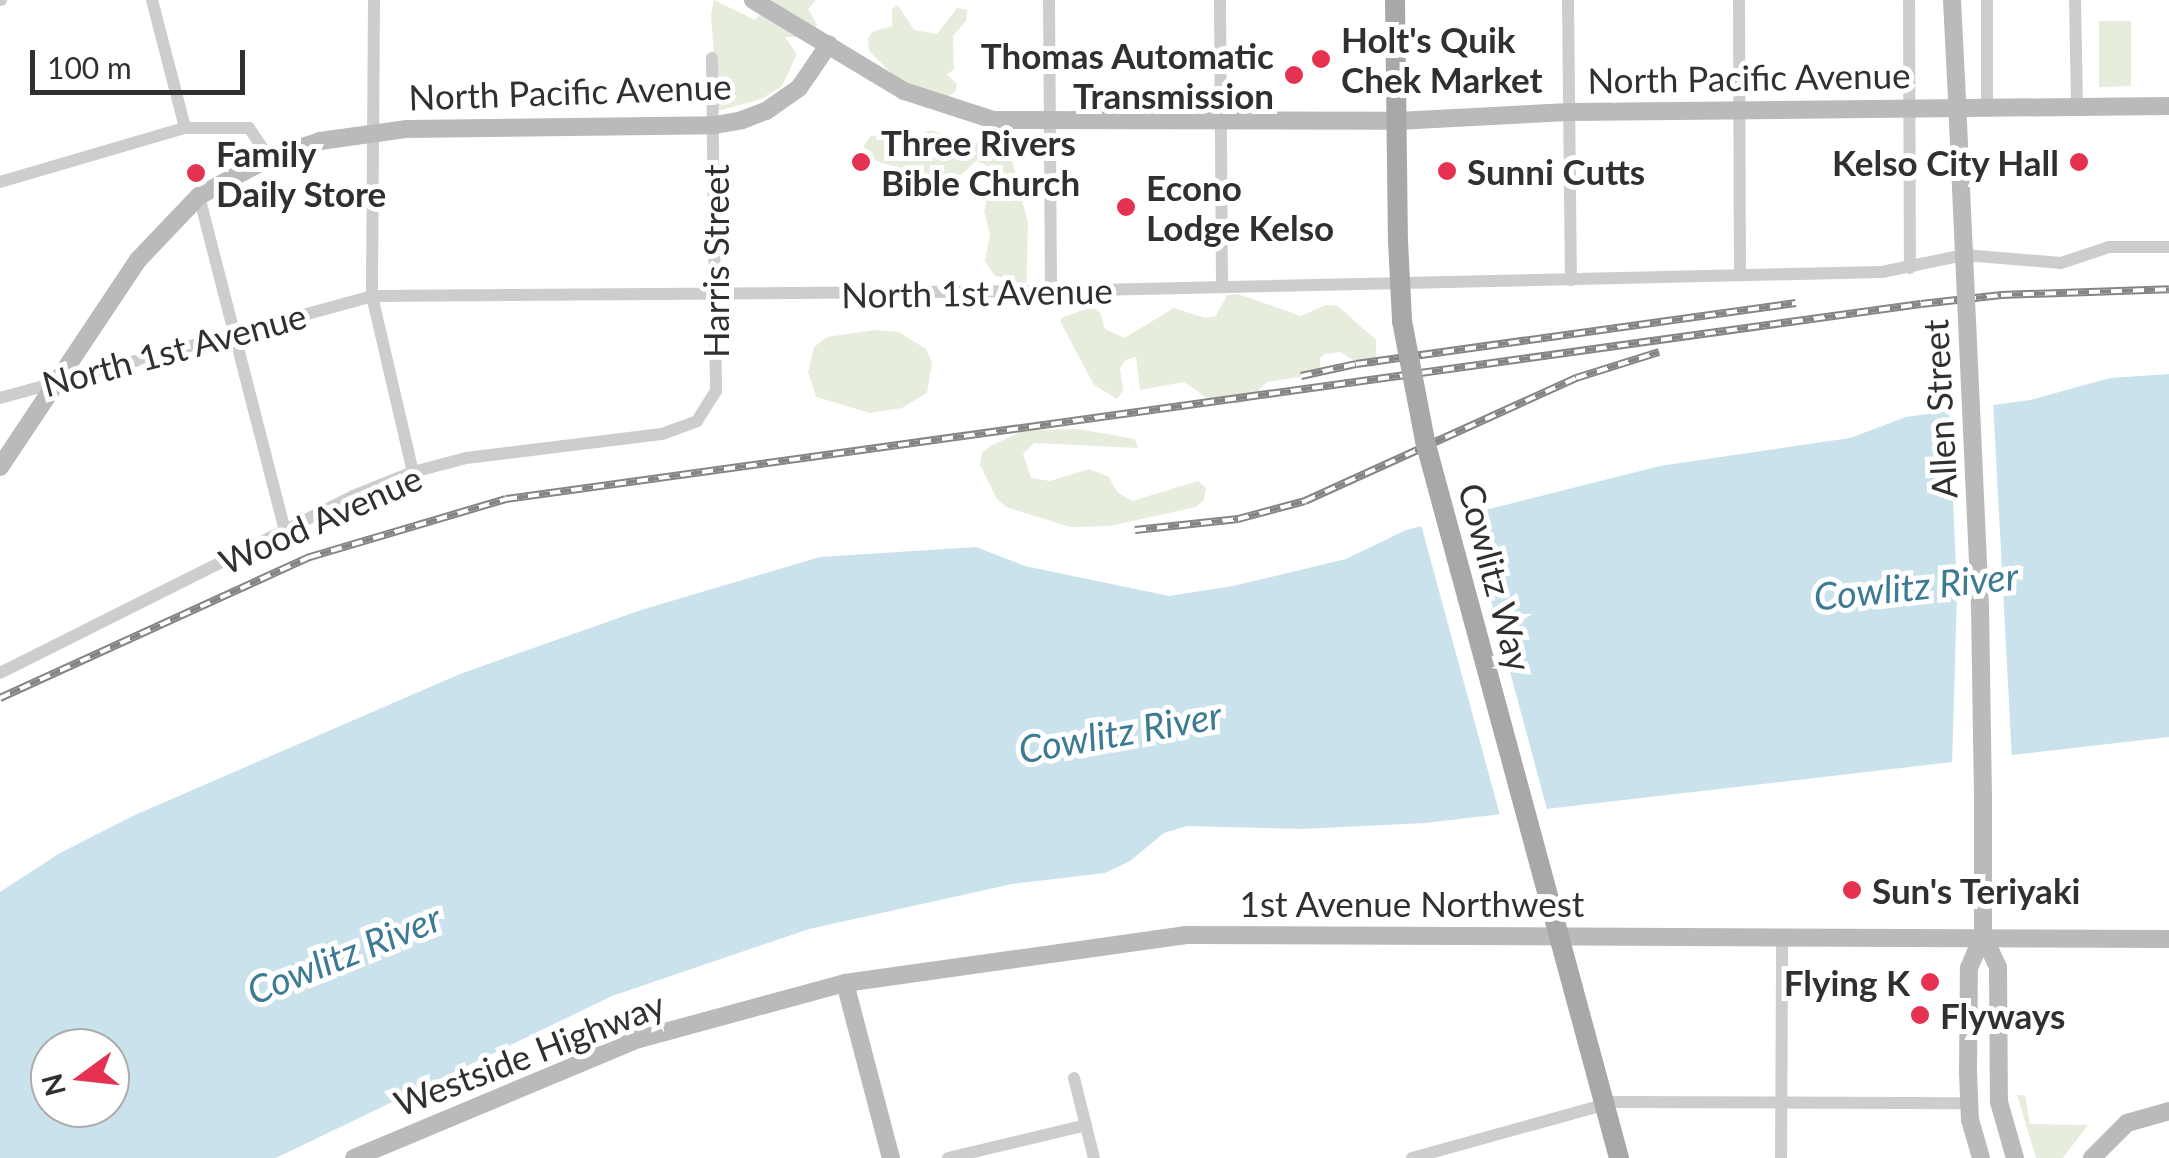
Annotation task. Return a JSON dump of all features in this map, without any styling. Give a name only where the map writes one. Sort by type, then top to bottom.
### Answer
[{"type":"main road","points":[[754,0],[829,44]]},
{"type":"main road","name":"Cowlitz Way","points":[[1395,0],[1402,321],[1421,423],[1619,1158]]},
{"type":"main road","name":"Allen Street","points":[[1952,0],[1980,607],[1982,935]]},
{"type":"main road","name":"North Pacific Avenue","points":[[0,468],[138,260],[199,196],[269,158],[320,141],[374,131],[715,125],[766,111],[788,96],[811,74],[829,44],[904,91],[938,105],[994,120],[1049,123],[1397,121],[1739,109],[2169,106]]},
{"type":"main road","name":"1st Avenue Northwest","points":[[845,983],[1185,935],[1982,935],[2169,939]]},
{"type":"main road","points":[[1981,1158],[1968,1103],[1970,968],[1982,935]]},
{"type":"main road","points":[[1982,935],[1998,967],[1999,1102],[2015,1158]]},
{"type":"main road","points":[[845,983],[891,1158]]},
{"type":"main road","name":"Westside Highway","points":[[354,1158],[639,1038],[845,983]]},
{"type":"main road","points":[[2092,1158],[2127,1123],[2169,1111]]},
{"type":"street","points":[[152,0],[185,128]]},
{"type":"street","points":[[374,0],[372,296],[413,472]]},
{"type":"street","points":[[1049,0],[1051,292]]},
{"type":"street","points":[[1220,0],[1222,286]]},
{"type":"street","points":[[1568,0],[1571,280]]},
{"type":"street","points":[[1739,0],[1740,274]]},
{"type":"street","name":"Allen Street","points":[[1909,0],[1910,268]]},
{"type":"street","points":[[1987,0],[1987,106]]},
{"type":"street","points":[[2076,0],[2077,105]]},
{"type":"street","name":"Harris Street","points":[[662,434],[697,422],[716,390],[712,58]]},
{"type":"street","points":[[0,182],[185,128],[250,128],[269,158]]},
{"type":"street","points":[[199,196],[285,531]]},
{"type":"street","name":"North 1st Avenue","points":[[0,398],[372,296],[1051,292],[1571,280],[1910,268],[1964,255],[2061,263],[2109,247],[2169,246]]},
{"type":"street","name":"Wood Avenue","points":[[0,673],[413,472],[466,458],[662,434]]},
{"type":"street","points":[[1781,1158],[1782,936]]},
{"type":"street","points":[[1074,1078],[1094,1158]]},
{"type":"street","points":[[1412,1158],[1614,1102],[1782,1106],[1968,1103]]},
{"type":"street","points":[[948,1158],[1086,1125]]},
{"type":"green space","points":[[714,0],[755,20],[761,14],[751,0],[816,0],[808,9],[817,25],[808,37],[785,37],[797,54],[782,86],[761,99],[718,111],[711,15]]},
{"type":"green space","points":[[898,5],[914,30],[937,34],[957,8],[967,10],[966,21],[953,36],[954,70],[947,74],[957,84],[956,91],[942,101],[899,81],[869,51],[868,38],[872,32],[892,26],[892,9]]},
{"type":"green space","points":[[2099,21],[2131,21],[2131,86],[2099,87]]},
{"type":"green space","points":[[931,130],[968,142],[1003,145],[1010,152],[1028,223],[1026,298],[1010,281],[994,275],[985,261],[990,234],[984,211],[991,182],[986,165],[976,161],[961,175],[933,179],[864,157],[864,145],[871,136],[889,134],[905,140]]},
{"type":"green space","points":[[1238,294],[1301,316],[1326,305],[1338,306],[1376,340],[1376,367],[1365,367],[1340,352],[1325,354],[1320,358],[1320,374],[1267,382],[1248,401],[1238,404],[1207,398],[1184,382],[1140,390],[1136,357],[1126,360],[1120,368],[1123,391],[1117,399],[1094,385],[1061,323],[1061,318],[1092,307],[1100,313],[1105,329],[1124,338],[1174,308],[1205,318],[1216,316],[1227,295]]},
{"type":"green space","points":[[875,330],[899,332],[926,349],[932,363],[927,393],[902,408],[870,413],[816,397],[808,372],[814,347],[827,337]]},
{"type":"green space","points":[[1077,429],[1135,439],[1138,448],[1034,443],[1023,454],[1031,478],[1050,481],[1089,469],[1109,477],[1117,492],[1132,501],[1198,481],[1206,488],[1204,500],[1196,507],[1110,526],[1070,527],[1006,507],[997,499],[980,465],[982,453],[990,446],[1025,430]]},
{"type":"green space","points":[[2017,1095],[2025,1095],[2030,1124],[2088,1125],[2063,1158],[2036,1158]]},
{"type":"water","name":"Cowlitz River","points":[[2169,374],[2169,737],[1425,823],[1303,829],[1187,826],[1164,833],[1130,861],[1105,873],[1012,884],[809,929],[612,996],[276,1158],[0,1158],[0,892],[60,853],[137,814],[460,674],[641,610],[820,557],[976,547],[1025,566],[1169,596],[1233,586],[1346,559],[1406,530],[1660,466],[1850,438],[1906,417],[2030,400],[2110,378]]},
{"type":"pier","points":[[1993,400],[2012,760],[1952,767],[1957,592],[1949,405]]},
{"type":"pier","points":[[1466,508],[1548,813],[1501,819],[1420,521]]},
{"type":"railway","points":[[0,698],[310,557],[506,499],[1921,304],[2001,295],[2169,289]]},
{"type":"railway","points":[[1301,376],[1356,364],[1796,303]]},
{"type":"railway","points":[[1135,530],[1238,519],[1305,501],[1576,378],[1659,352]]},
{"type":"place","name":"Holt's Quik Chek Market","points":[[1321,59]]},
{"type":"place","name":"Thomas Automatic Transmission","points":[[1294,75]]},
{"type":"place","name":"Three Rivers Bible Church","points":[[861,162]]},
{"type":"place","name":"Kelso City Hall","points":[[2079,162]]},
{"type":"place","name":"Sunni Cutts","points":[[1447,171]]},
{"type":"place","name":"Family Daily Store","points":[[196,173]]},
{"type":"place","name":"Econo Lodge Kelso","points":[[1126,207]]},
{"type":"place","name":"Sun's Teriyaki","points":[[1852,890]]},
{"type":"place","name":"Flying K","points":[[1930,982]]},
{"type":"place","name":"Flyways","points":[[1920,1015]]}]
